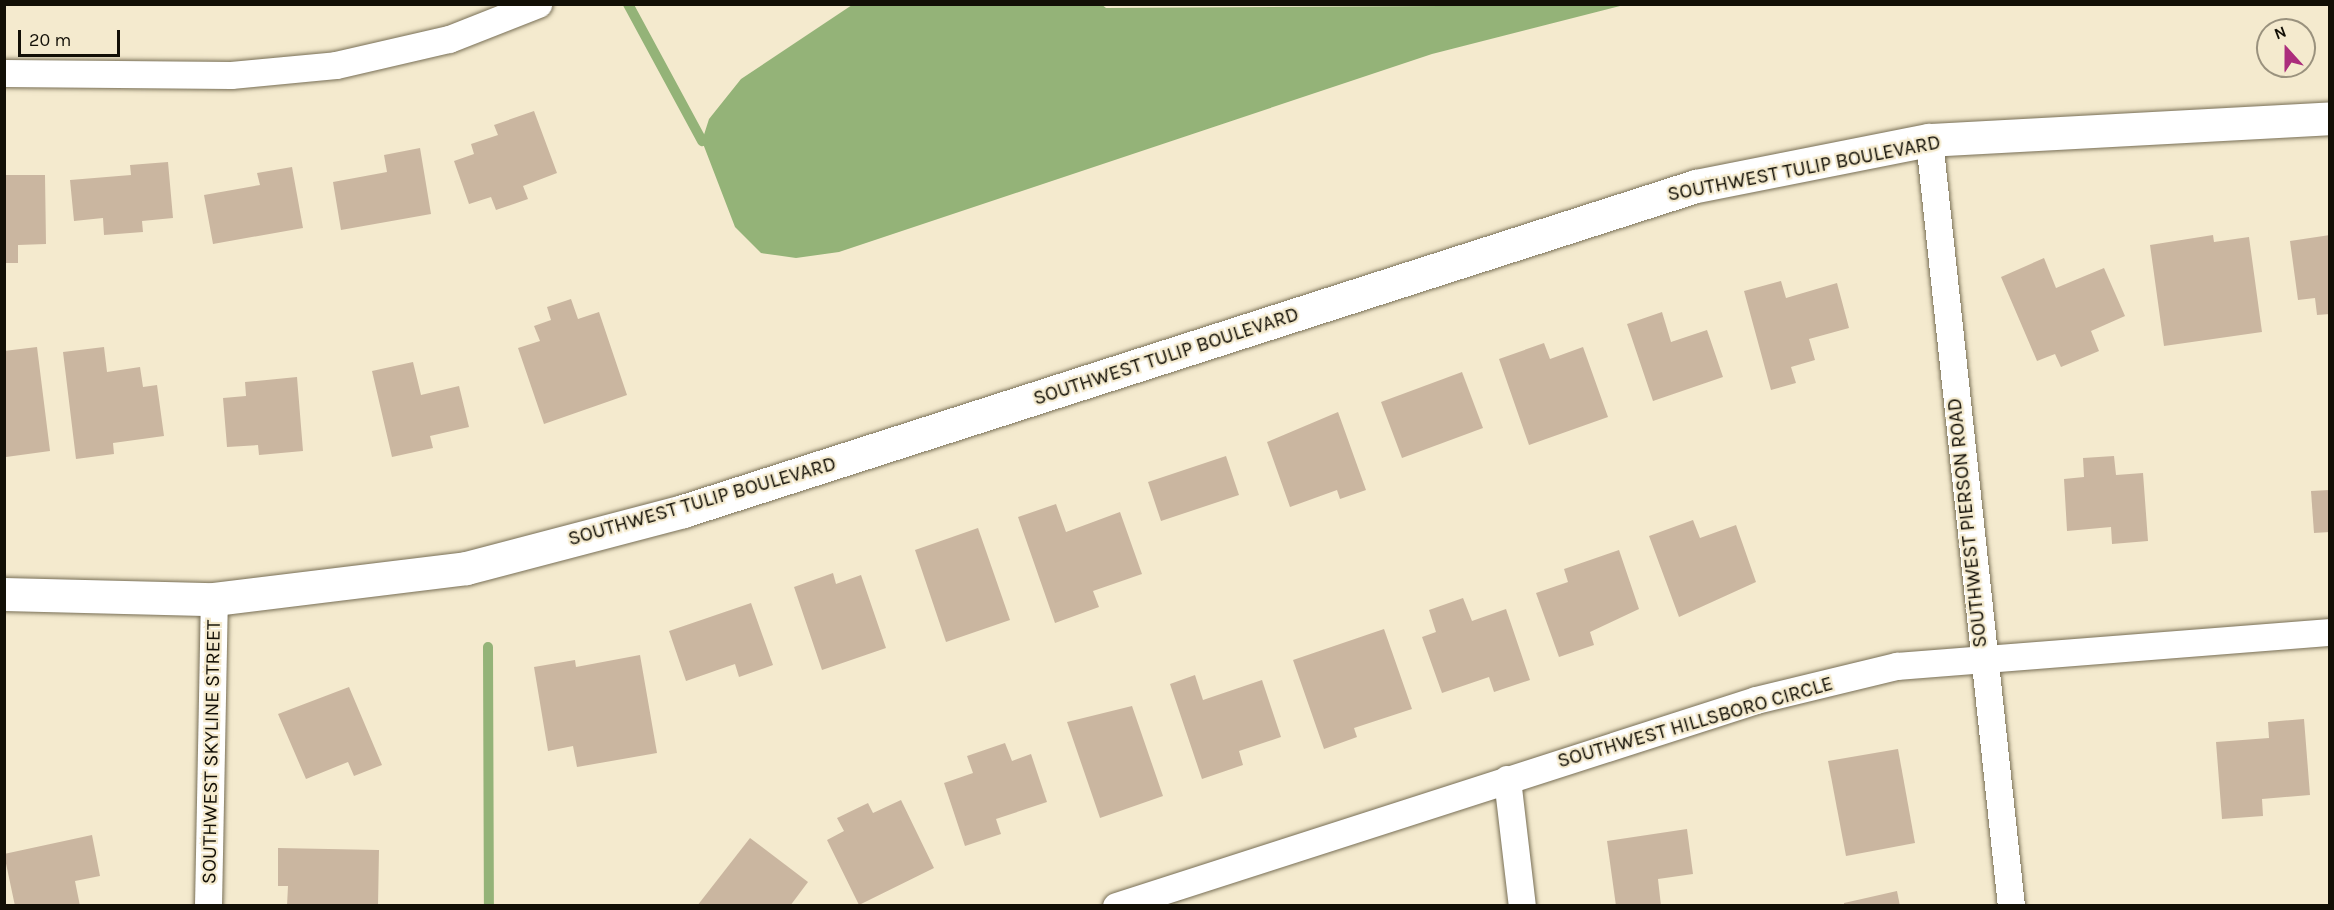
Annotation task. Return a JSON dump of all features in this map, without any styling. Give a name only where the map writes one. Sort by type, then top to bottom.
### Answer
[{"type":"street","points":[[4,73],[231,75],[324,66],[402,52],[538,4]]},
{"type":"street","name":"SOUTHWEST TULIP BOULEVARD","points":[[4,594],[214,599],[466,568],[683,511],[1696,186],[1929,140],[2330,118]]},
{"type":"street","name":"SOUTHWEST PIERSON ROAD","points":[[1929,140],[1980,655],[2011,906]]},
{"type":"street","name":"SOUTHWEST SKYLINE STREET","points":[[208,906],[214,599]]},
{"type":"street","name":"SOUTHWEST HILLSBORO CIRCLE","points":[[1116,906],[1756,700],[1897,666],[1980,655],[2330,632]]},
{"type":"street","points":[[1507,779],[1522,906]]},
{"type":"shaded area","points":[[1101,4],[1106,8],[1624,5],[1432,54],[839,252],[796,258],[761,253],[735,227],[702,141],[709,119],[741,79],[852,5]]},
{"type":"building","points":[[534,111],[557,173],[523,186],[528,199],[496,210],[491,197],[469,204],[454,161],[474,154],[471,144],[498,135],[494,125]]},
{"type":"building","points":[[420,148],[431,214],[341,230],[333,182],[387,172],[384,155]]},
{"type":"building","points":[[168,162],[173,218],[142,221],[143,232],[104,235],[103,218],[74,221],[70,180],[131,175],[130,165]]},
{"type":"building","points":[[292,167],[303,228],[213,244],[204,195],[260,185],[257,173]]},
{"type":"building","points":[[4,175],[45,175],[46,244],[18,245],[18,263],[4,263]]},
{"type":"building","points":[[2213,235],[2214,242],[2249,237],[2262,332],[2164,346],[2150,245]]},
{"type":"building","points":[[2330,235],[2330,314],[2317,315],[2315,298],[2298,300],[2290,241]]},
{"type":"building","points":[[2044,258],[2056,288],[2104,268],[2125,316],[2091,331],[2099,351],[2061,367],[2055,354],[2037,361],[2001,277]]},
{"type":"building","points":[[1781,281],[1786,298],[1837,283],[1849,328],[1809,339],[1815,360],[1791,367],[1796,383],[1771,390],[1744,291]]},
{"type":"building","points":[[571,299],[578,319],[599,312],[627,395],[544,424],[518,348],[540,341],[534,326],[551,320],[547,307]]},
{"type":"building","points":[[1662,312],[1671,342],[1707,330],[1723,377],[1653,401],[1627,324]]},
{"type":"building","points":[[1544,343],[1550,359],[1583,347],[1608,417],[1529,445],[1499,359]]},
{"type":"building","points":[[37,347],[50,451],[6,457],[4,351]]},
{"type":"building","points":[[104,347],[107,372],[140,367],[143,387],[157,385],[164,436],[113,443],[114,454],[76,459],[63,352]]},
{"type":"building","points":[[413,362],[421,395],[459,386],[469,427],[430,436],[433,448],[392,457],[372,371]]},
{"type":"building","points":[[1462,372],[1483,428],[1402,458],[1381,402]]},
{"type":"building","points":[[297,377],[303,451],[259,455],[258,445],[227,447],[223,398],[246,396],[245,382]]},
{"type":"building","points":[[1338,412],[1366,490],[1340,499],[1337,490],[1290,507],[1267,442]]},
{"type":"building","points":[[1226,456],[1239,495],[1161,521],[1148,482]]},
{"type":"building","points":[[2114,456],[2116,475],[2143,473],[2148,541],[2112,544],[2111,527],[2067,531],[2064,479],[2084,477],[2083,458]]},
{"type":"building","points":[[2330,490],[2330,532],[2314,533],[2311,491]]},
{"type":"building","points":[[1056,504],[1066,532],[1120,512],[1142,574],[1093,591],[1099,607],[1055,623],[1018,517]]},
{"type":"building","points":[[1693,520],[1700,538],[1736,525],[1756,582],[1679,617],[1649,536]]},
{"type":"building","points":[[978,528],[1010,620],[946,642],[915,550]]},
{"type":"building","points":[[1619,550],[1639,609],[1590,632],[1594,645],[1559,657],[1536,593],[1568,582],[1564,569]]},
{"type":"building","points":[[833,573],[836,584],[861,575],[886,648],[822,670],[794,587]]},
{"type":"building","points":[[1463,598],[1472,621],[1506,609],[1530,680],[1494,692],[1489,677],[1442,693],[1422,637],[1436,632],[1429,610]]},
{"type":"building","points":[[751,603],[773,665],[739,677],[735,664],[686,681],[669,631]]},
{"type":"building","points":[[1384,629],[1412,709],[1354,728],[1357,737],[1324,749],[1293,660]]},
{"type":"building","points":[[640,655],[657,753],[577,767],[573,746],[548,751],[534,667],[575,660],[576,667]]},
{"type":"building","points":[[1195,675],[1203,700],[1262,680],[1281,737],[1239,751],[1243,765],[1202,779],[1170,684]]},
{"type":"building","points":[[349,687],[382,765],[354,776],[348,762],[306,779],[278,714]]},
{"type":"building","points":[[1132,706],[1163,796],[1100,818],[1067,722]]},
{"type":"building","points":[[2304,719],[2310,795],[2262,799],[2263,816],[2222,819],[2216,742],[2269,738],[2268,722]]},
{"type":"building","points":[[1005,743],[1012,761],[1031,754],[1047,802],[996,819],[1001,834],[965,846],[944,783],[973,773],[967,756]]},
{"type":"building","points":[[1898,749],[1915,843],[1846,856],[1828,761]]},
{"type":"building","points":[[901,800],[934,868],[859,905],[827,840],[844,831],[837,818],[868,803],[873,813]]},
{"type":"building","points":[[1687,829],[1693,874],[1658,879],[1661,906],[1616,906],[1607,841]]},
{"type":"building","points":[[92,835],[100,876],[75,881],[80,906],[15,906],[4,854]]},
{"type":"building","points":[[750,838],[808,882],[790,906],[697,906]]},
{"type":"building","points":[[278,848],[379,850],[378,906],[287,906],[288,886],[278,886]]},
{"type":"building","points":[[1897,891],[1900,906],[1844,906],[1844,903]]},
{"type":"waterway","points":[[628,4],[702,141]]},
{"type":"waterway","points":[[488,647],[489,906]]}]
